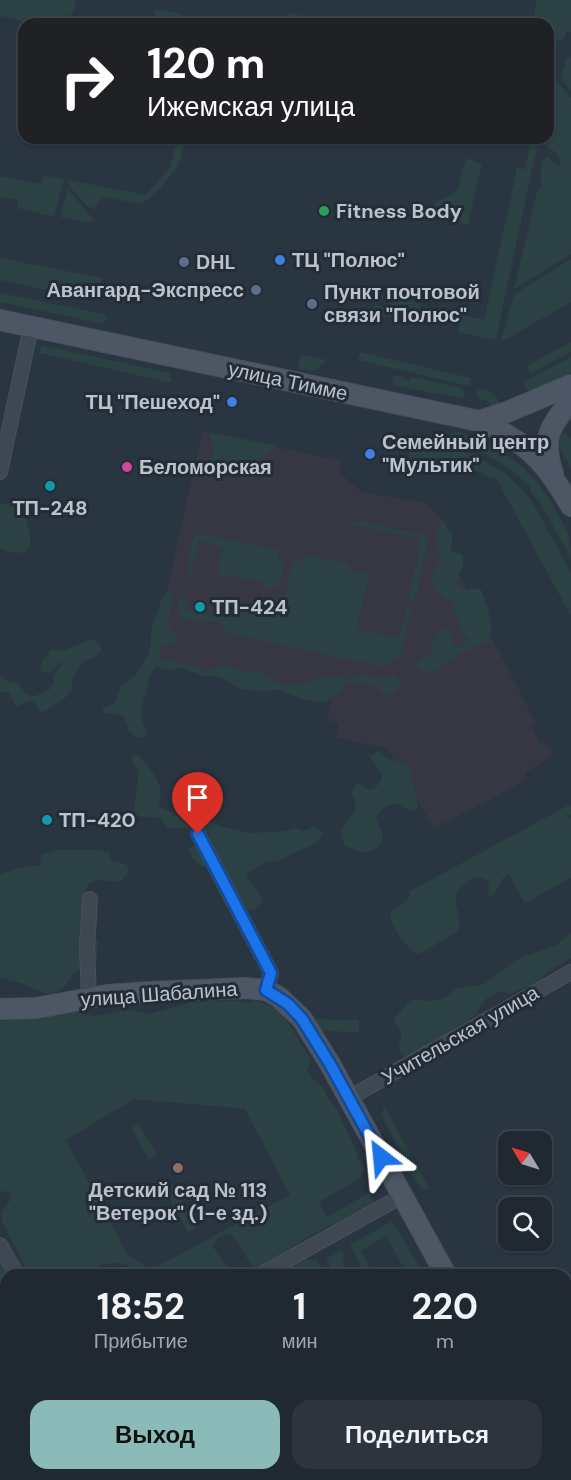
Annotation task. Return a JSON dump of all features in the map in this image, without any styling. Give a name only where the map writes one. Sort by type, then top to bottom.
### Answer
[{"type":"main road","name":"улица Тимме","points":[[0,320],[479,422],[499,430],[525,447],[554,477]]},
{"type":"main road","points":[[479,422],[571,385]]},
{"type":"main road","points":[[571,401],[554,423],[548,439],[548,457],[554,477],[571,506]]},
{"type":"main road","name":"улица Шабалина","points":[[0,1009],[36,1008],[89,998],[174,991],[246,988],[266,990],[288,1004],[302,1019],[349,1098],[443,1269]]},
{"type":"street","points":[[0,472],[31,327]]},
{"type":"street","points":[[198,834],[271,973],[266,990]]},
{"type":"street","points":[[89,998],[87,947],[90,899]]},
{"type":"street","name":"Учительская улица","points":[[349,1098],[571,972]]},
{"type":"street","points":[[271,1269],[402,1196]]},
{"type":"street","points":[[0,1245],[14,1269]]},
{"type":"shaded area","points":[[202,431],[342,461],[340,473],[362,492],[426,503],[446,523],[444,545],[536,723],[531,726],[541,745],[546,743],[554,756],[525,773],[527,780],[434,829],[387,748],[336,738],[339,724],[330,720],[327,714],[332,699],[152,659]]},
{"type":"green space","points":[[0,0],[76,0],[74,11],[68,18],[18,18],[18,20],[0,16]]},
{"type":"green space","points":[[537,0],[571,0],[571,32],[567,31],[563,40],[554,42],[554,18],[533,18]]},
{"type":"green space","points":[[155,9],[181,14],[184,18],[156,18]]},
{"type":"green space","points":[[288,13],[314,18],[287,18]]},
{"type":"green space","points":[[568,55],[571,59],[571,92],[561,77]]},
{"type":"green space","points":[[557,81],[571,98],[571,254],[514,289],[537,192],[541,186],[541,162],[547,157],[558,166],[561,164],[557,153],[544,145],[554,144],[554,97]]},
{"type":"green space","points":[[176,144],[184,144],[179,165],[159,190],[142,204],[102,197],[94,209],[87,206],[69,186],[69,180],[146,195],[170,167]]},
{"type":"green space","points":[[531,144],[538,144],[496,338],[491,340],[458,332],[461,315],[484,320],[517,168],[525,169]]},
{"type":"green space","points":[[467,158],[482,164],[468,224],[465,225],[461,222],[458,210],[449,217],[440,211],[433,211],[431,207],[456,191]]},
{"type":"green space","points":[[44,175],[64,179],[54,217],[18,208],[17,200],[0,196],[0,176],[41,184]]},
{"type":"green space","points":[[68,189],[93,219],[91,223],[60,217]]},
{"type":"green space","points":[[0,258],[102,278],[98,292],[89,299],[0,280]]},
{"type":"green space","points":[[571,259],[571,302],[501,342],[514,294]]},
{"type":"green space","points":[[0,293],[103,314],[108,318],[103,324],[0,302]]},
{"type":"green space","points":[[395,297],[415,302],[422,312],[407,320],[388,317],[375,318],[372,315],[371,309],[376,305],[387,308]]},
{"type":"green space","points":[[571,342],[571,352],[531,373],[526,366]]},
{"type":"green space","points":[[41,345],[170,373],[172,383],[40,353]]},
{"type":"green space","points":[[360,352],[471,378],[469,386],[358,360]]},
{"type":"green space","points":[[301,355],[327,360],[315,371],[298,369]]},
{"type":"green space","points":[[571,357],[571,373],[529,392],[523,382]]},
{"type":"green space","points":[[394,376],[401,376],[407,381],[411,377],[457,387],[463,391],[465,396],[463,398],[396,386],[392,383]]},
{"type":"green space","points":[[478,389],[488,390],[499,400],[499,403],[493,407],[487,400],[480,400],[476,392]]},
{"type":"green space","points":[[456,431],[502,451],[515,460],[537,483],[566,528],[571,559],[540,502],[530,492],[531,487],[493,458],[449,441],[449,435]]},
{"type":"green space","points":[[209,432],[275,447],[252,464],[233,464],[216,471],[211,466],[214,448]]},
{"type":"green space","points":[[564,433],[571,438],[571,469],[559,447],[560,436]]},
{"type":"green space","points":[[412,440],[471,454],[506,474],[524,492],[533,503],[571,573],[571,616],[496,478],[413,457],[412,460],[408,459]]},
{"type":"green space","points":[[2,503],[19,510],[26,518],[30,546],[24,552],[0,549],[0,505]]},
{"type":"green space","points":[[355,520],[424,535],[428,541],[415,601],[408,600],[421,539],[352,525]]},
{"type":"green space","points":[[439,521],[442,521],[453,535],[451,550],[461,554],[463,558],[458,584],[465,590],[480,588],[482,592],[489,613],[491,634],[485,642],[453,658],[439,669],[421,671],[416,665],[420,658],[429,654],[436,634],[440,630],[445,630],[451,636],[454,648],[462,646],[469,638],[460,631],[460,620],[455,614],[452,603],[440,594],[432,582],[433,572],[441,559],[435,543]]},
{"type":"green space","points":[[199,534],[280,550],[278,560],[284,562],[279,585],[269,590],[265,589],[264,583],[217,574],[223,547],[199,541],[191,575],[188,566],[189,556],[194,537]]},
{"type":"green space","points":[[304,555],[345,563],[353,571],[370,575],[356,629],[399,638],[407,607],[412,608],[400,656],[383,667],[227,633],[222,624],[217,622],[182,619],[177,605],[182,596],[188,598],[186,609],[212,615],[215,604],[219,600],[254,609],[260,605],[263,597],[281,598],[286,592],[292,564]]},
{"type":"green space","points":[[168,592],[172,604],[168,624],[178,640],[173,645],[162,644],[159,654],[162,660],[194,666],[205,671],[224,664],[245,672],[263,672],[282,685],[295,683],[304,685],[323,676],[346,679],[364,674],[375,679],[393,675],[400,681],[399,686],[394,692],[386,695],[374,686],[350,682],[348,685],[345,684],[333,698],[317,701],[299,698],[275,689],[267,692],[240,689],[220,677],[204,676],[182,668],[169,670],[156,667],[149,679],[141,711],[148,733],[145,737],[137,738],[129,731],[124,716],[104,713],[102,709],[115,703],[121,685],[136,675],[148,655],[151,631],[162,598]]},
{"type":"green space","points":[[91,639],[100,644],[101,651],[95,657],[84,661],[79,667],[72,681],[72,690],[66,697],[44,712],[38,711],[36,703],[32,700],[17,706],[9,692],[0,693],[0,675],[7,681],[18,683],[26,694],[35,696],[50,689],[54,683],[54,675],[63,663],[59,663],[52,671],[45,673],[41,667],[46,656],[52,649],[62,651]]},
{"type":"green space","points":[[378,751],[395,762],[404,764],[411,771],[418,807],[412,811],[397,803],[382,810],[376,818],[383,834],[382,841],[376,849],[365,853],[345,846],[342,830],[355,809],[351,793],[356,783],[372,790],[381,780],[382,775],[370,757]]},
{"type":"green space","points":[[134,753],[146,764],[158,783],[161,793],[159,807],[182,819],[198,818],[251,833],[285,831],[295,828],[303,831],[315,826],[323,832],[322,836],[315,844],[277,861],[266,862],[246,874],[262,898],[262,902],[254,909],[243,909],[209,863],[204,867],[190,854],[189,848],[208,841],[210,834],[192,828],[168,828],[159,817],[141,817],[135,814],[138,775],[132,762]]},
{"type":"green space","points":[[569,805],[571,814],[565,821],[571,818],[571,878],[525,903],[509,874],[503,878],[493,897],[488,895],[489,883],[485,879],[474,878],[457,892],[456,904],[460,924],[458,931],[417,954],[408,946],[395,928],[391,910],[406,902],[410,891]]},
{"type":"green space","points":[[57,850],[109,852],[111,861],[126,864],[129,869],[121,880],[113,882],[100,879],[86,888],[87,937],[98,940],[96,971],[89,965],[75,972],[63,988],[54,994],[44,993],[21,983],[0,978],[0,874],[40,865],[42,854]]},
{"type":"green space","points":[[571,933],[571,958],[552,969],[536,983],[510,994],[500,991],[487,998],[474,1016],[414,1054],[403,1056],[401,1054],[399,1048],[402,1032],[394,1018],[409,1002],[414,999],[426,1001],[443,999],[457,988],[482,985],[520,958],[555,946]]},
{"type":"green space","points":[[254,1000],[272,1006],[281,1012],[311,1059],[307,1071],[323,1087],[327,1097],[335,1106],[358,1159],[365,1168],[360,1178],[319,1202],[327,1217],[369,1193],[374,1200],[373,1206],[317,1232],[271,1261],[255,1268],[229,1234],[220,1236],[212,1245],[228,1269],[153,1269],[290,1195],[245,1109],[134,1099],[66,1140],[127,1254],[150,1269],[132,1269],[125,1264],[113,1263],[96,1269],[27,1269],[2,1222],[2,1212],[12,1197],[8,1191],[0,1192],[0,1021],[8,1018],[73,1012],[95,1016],[127,1009],[149,1014],[191,1002],[237,1001],[248,1004]]},
{"type":"green space","points":[[311,1019],[359,1020],[359,1032],[316,1031]]},
{"type":"green space","points":[[384,1106],[429,1188],[423,1190],[415,1181],[382,1115]]},
{"type":"green space","points":[[139,1124],[157,1155],[149,1160],[131,1128]]},
{"type":"green space","points":[[172,1184],[196,1227],[188,1233],[164,1187]]},
{"type":"green space","points":[[392,1221],[421,1269],[405,1269],[386,1236],[361,1251],[371,1269],[363,1269],[350,1245]]},
{"type":"green space","points":[[343,1251],[344,1269],[331,1269],[326,1259]]},
{"type":"green space","points":[[0,1256],[7,1269],[0,1269]]},
{"type":"green space","points":[[306,1259],[316,1260],[321,1266],[316,1269],[285,1269]]},
{"type":"place","name":"Fitness Body","points":[[324,211]]},
{"type":"place","name":"ТЦ \"Полюс\"","points":[[280,260]]},
{"type":"place","name":"DHL","points":[[184,262]]},
{"type":"place","name":"Авангард-Экспресс","points":[[256,290]]},
{"type":"place","name":"Пункт почтовой связи \"Полюс\"","points":[[312,304]]},
{"type":"place","name":"ТЦ \"Пешеход\"","points":[[232,402]]},
{"type":"place","name":"Семейный центр \"Мультик\"","points":[[370,454]]},
{"type":"place","name":"Беломорская","points":[[127,467]]},
{"type":"place","name":"ТП-248","points":[[50,486]]},
{"type":"place","name":"ТП-424","points":[[200,607]]},
{"type":"place","name":"ТП-420","points":[[47,820]]},
{"type":"place","name":"Детский сад № 113 \"Ветерок\" (1-е зд.)","points":[[178,1168]]},
{"type":"route","points":[[198,834],[271,973],[266,990],[288,1004],[302,1019],[330,1064],[381,1157]]}]
